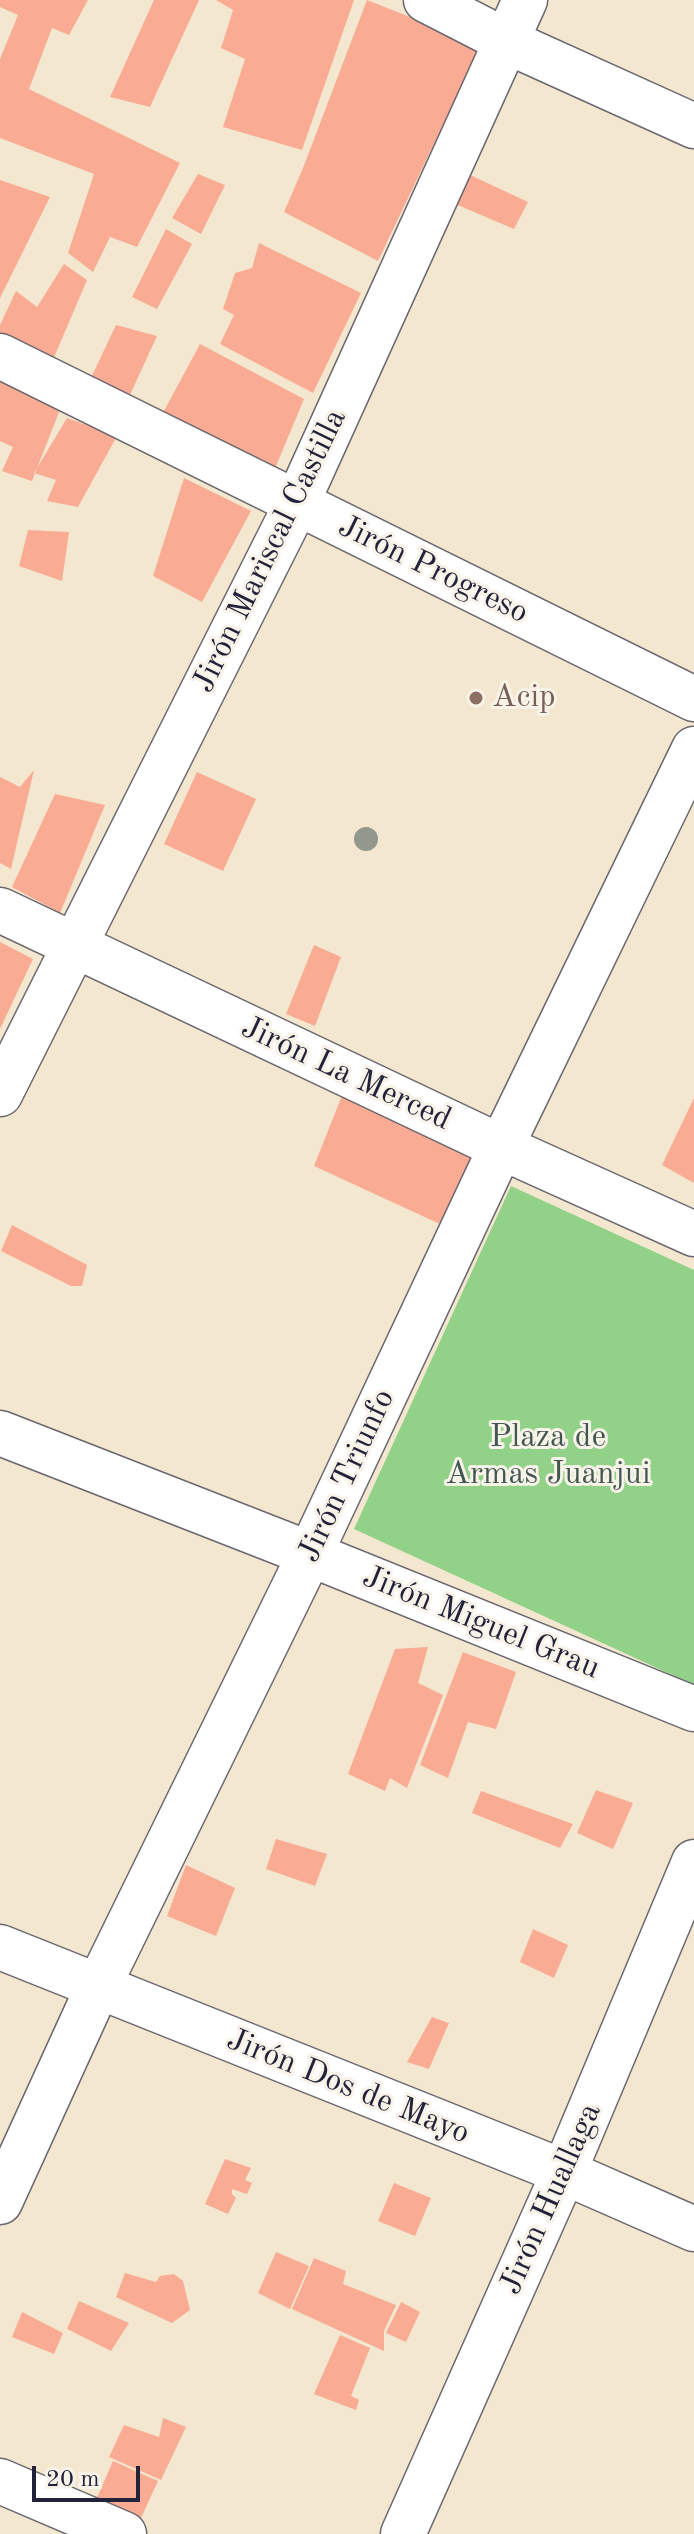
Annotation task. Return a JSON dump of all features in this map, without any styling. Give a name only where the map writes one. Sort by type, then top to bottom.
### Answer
[{"type":"street","points":[[426,0],[506,41],[694,126]]},
{"type":"street","name":"Jirón Mariscal Castilla","points":[[0,1094],[297,503],[525,0]]},
{"type":"street","name":"Jirón Progreso","points":[[0,356],[694,699]]},
{"type":"street","name":"Jirón Triunfo","points":[[0,2202],[98,1987],[310,1554],[501,1147],[694,749]]},
{"type":"street","name":"Jirón La Merced","points":[[0,910],[501,1147],[694,1234]]},
{"type":"street","name":"Jirón Miguel Grau","points":[[0,1433],[694,1709]]},
{"type":"street","name":"Jirón Huallaga","points":[[403,2534],[564,2172],[694,1862]]},
{"type":"street","name":"Jirón Dos de Mayo","points":[[0,1947],[564,2172],[694,2229]]},
{"type":"street","points":[[0,2481],[124,2534]]},
{"type":"green space","name":"Plaza de Armas Juanjui","points":[[511,1186],[694,1270],[694,1685],[354,1529]]},
{"type":"building","points":[[0,0],[88,0],[69,35],[52,28],[29,89],[180,163],[137,247],[110,237],[93,272],[68,253],[94,174],[0,138],[0,59],[18,15],[0,7]]},
{"type":"building","points":[[154,0],[199,0],[150,107],[110,97]]},
{"type":"building","points":[[216,0],[354,0],[302,150],[223,127],[245,59],[221,48],[233,10]]},
{"type":"building","points":[[367,0],[481,45],[378,261],[284,212]]},
{"type":"building","points":[[198,174],[225,185],[201,234],[172,218]]},
{"type":"building","points":[[468,174],[528,202],[514,229],[453,203]]},
{"type":"building","points":[[0,180],[50,197],[0,298]]},
{"type":"building","points":[[166,229],[192,244],[157,309],[132,297]]},
{"type":"building","points":[[259,243],[361,293],[313,393],[220,344],[234,315],[223,309],[235,273],[252,268]]},
{"type":"building","points":[[64,264],[87,280],[52,362],[0,338],[0,325],[16,291],[37,307]]},
{"type":"building","points":[[116,325],[157,336],[128,399],[89,382]]},
{"type":"building","points":[[200,344],[304,399],[271,478],[158,422]]},
{"type":"building","points":[[0,376],[61,407],[32,481],[2,471],[13,447],[0,441]]},
{"type":"building","points":[[67,418],[117,436],[78,507],[47,501],[56,480],[34,473]]},
{"type":"building","points":[[184,478],[251,511],[202,602],[153,576]]},
{"type":"building","points":[[28,530],[69,532],[62,581],[19,566]]},
{"type":"building","points":[[34,770],[11,869],[0,863],[0,777],[20,787]]},
{"type":"building","points":[[197,772],[256,799],[223,871],[164,844]]},
{"type":"building","points":[[55,794],[105,805],[60,913],[12,887]]},
{"type":"building","points":[[0,942],[33,959],[0,1029]]},
{"type":"building","points":[[314,945],[341,957],[315,1026],[286,1014]]},
{"type":"building","points":[[343,1093],[475,1154],[442,1225],[314,1166]]},
{"type":"building","points":[[694,1098],[694,1183],[662,1165]]},
{"type":"building","points":[[12,1225],[87,1265],[82,1286],[71,1286],[1,1251]]},
{"type":"building","points":[[428,1647],[418,1683],[443,1695],[407,1788],[390,1778],[385,1791],[348,1774],[395,1649]]},
{"type":"building","points":[[463,1652],[516,1672],[496,1729],[468,1722],[448,1778],[420,1765]]},
{"type":"building","points":[[596,1790],[633,1803],[613,1849],[577,1833]]},
{"type":"building","points":[[481,1791],[573,1824],[560,1848],[472,1813]]},
{"type":"building","points":[[276,1839],[327,1854],[315,1886],[266,1869]]},
{"type":"building","points":[[186,1865],[235,1888],[216,1936],[167,1916]]},
{"type":"building","points":[[533,1929],[568,1945],[554,1978],[520,1962]]},
{"type":"building","points":[[432,2017],[449,2023],[429,2069],[407,2062]]},
{"type":"building","points":[[225,2159],[251,2168],[245,2180],[252,2183],[247,2194],[232,2189],[236,2198],[228,2214],[205,2204]]},
{"type":"building","points":[[394,2183],[431,2198],[415,2236],[378,2221]]},
{"type":"building","points":[[276,2252],[309,2266],[290,2309],[258,2293]]},
{"type":"building","points":[[314,2258],[346,2271],[343,2284],[396,2305],[384,2331],[384,2351],[292,2309]]},
{"type":"building","points":[[125,2273],[156,2282],[160,2276],[174,2274],[183,2281],[190,2310],[172,2323],[116,2297]]},
{"type":"building","points":[[79,2301],[129,2323],[111,2351],[67,2329]]},
{"type":"building","points":[[401,2302],[420,2312],[406,2342],[386,2333]]},
{"type":"building","points":[[22,2312],[63,2333],[54,2354],[12,2337]]},
{"type":"building","points":[[340,2335],[370,2348],[351,2396],[359,2400],[356,2410],[314,2394]]},
{"type":"building","points":[[163,2418],[186,2427],[161,2480],[109,2457],[124,2425],[159,2437]]},
{"type":"building","points":[[113,2461],[158,2481],[140,2520],[96,2500]]},
{"type":"place","name":"Acip","points":[[476,698]]}]
